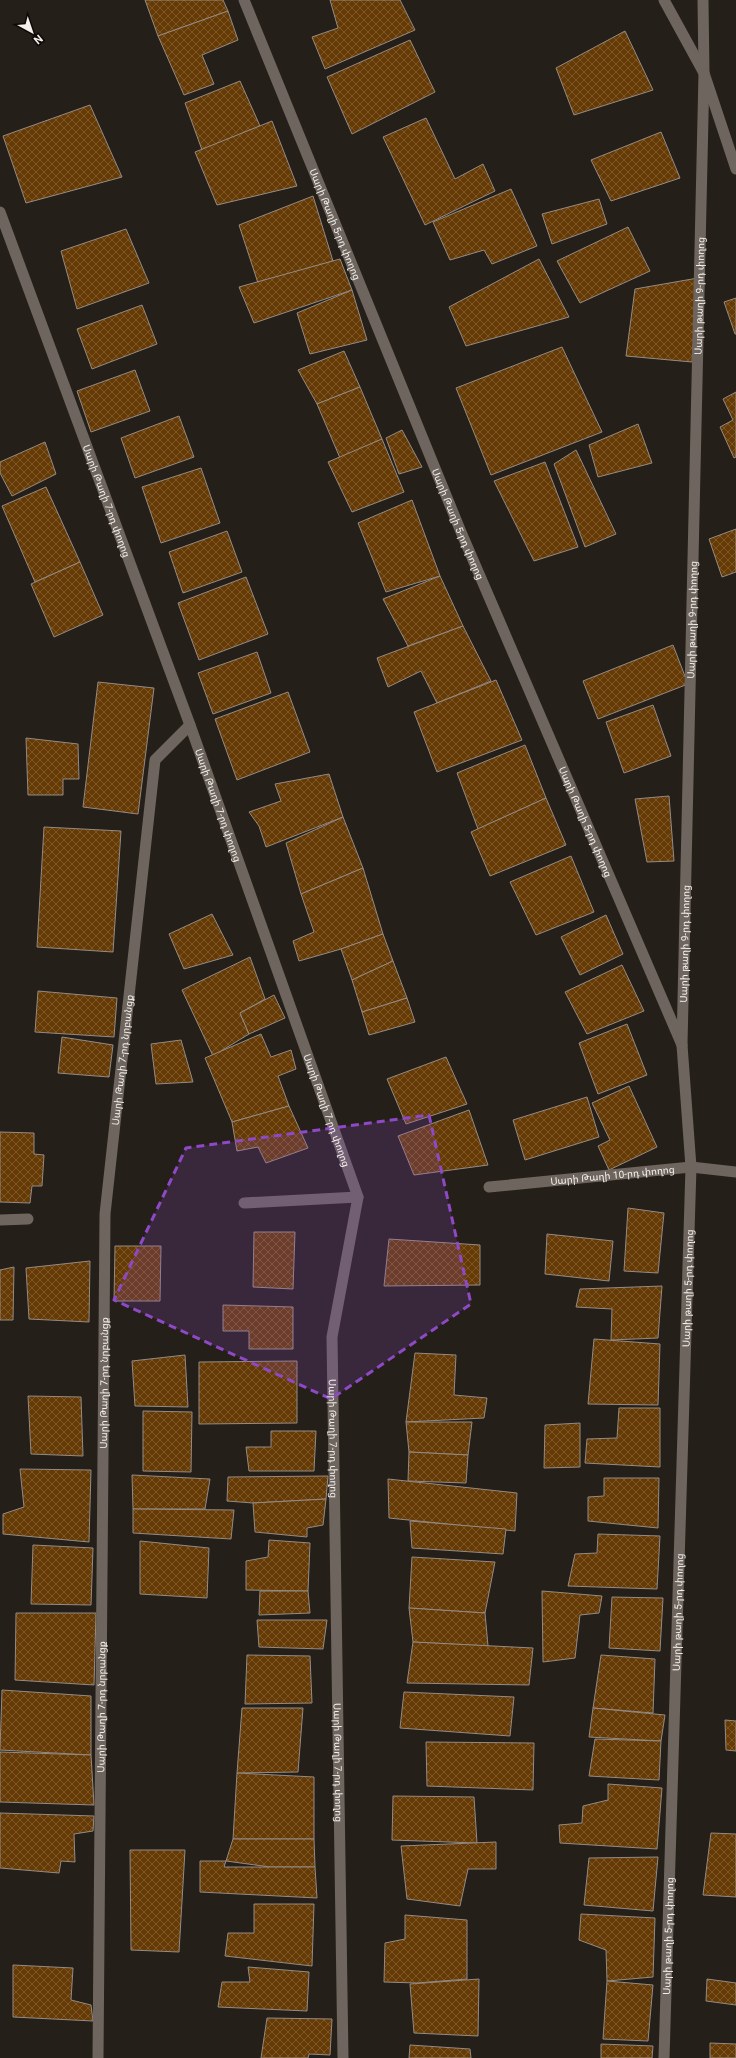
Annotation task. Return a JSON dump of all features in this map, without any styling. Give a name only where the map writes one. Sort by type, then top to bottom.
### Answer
[{"type":"street","name":"Սարի Թաղի 5-րդ փողոց","points":[[244,0],[461,532],[682,1045]]},
{"type":"street","points":[[664,0],[704,73],[736,169]]},
{"type":"street","name":"Սարի թաղի 9-րդ փողոց","points":[[691,1167],[682,1045],[704,73],[703,0]]},
{"type":"street","name":"Սարի Թաղի 7-րդ փողոց","points":[[0,212],[190,725],[358,1197],[332,1337],[343,2058]]},
{"type":"street","name":"Սարի Թաղի 7-րդ նրբանցք","points":[[98,2058],[105,1214],[155,760],[190,725]]},
{"type":"street","name":"Սարի Թաղի 10-րդ փողոց","points":[[489,1187],[691,1167],[736,1172]]},
{"type":"street","name":"Սարի թաղի 5-րդ փողոց","points":[[664,2058],[691,1167]]},
{"type":"street","points":[[244,1203],[358,1197]]},
{"type":"street","points":[[0,1220],[28,1219]]},
{"type":"highlighted area","points":[[429,1115],[471,1304],[331,1399],[114,1300],[186,1148]]},
{"type":"building","points":[[145,0],[223,0],[228,11],[158,36]]},
{"type":"building","points":[[330,0],[400,0],[415,30],[325,69],[312,37],[338,28]]},
{"type":"building","points":[[228,11],[238,40],[202,55],[214,84],[184,95],[158,36]]},
{"type":"building","points":[[625,31],[653,90],[574,115],[556,68]]},
{"type":"building","points":[[410,40],[435,92],[352,134],[327,77]]},
{"type":"building","points":[[240,81],[260,126],[202,150],[185,103]]},
{"type":"building","points":[[90,105],[122,177],[26,203],[3,136]]},
{"type":"building","points":[[426,118],[455,179],[483,164],[495,191],[425,225],[383,137]]},
{"type":"building","points":[[272,121],[297,186],[217,205],[195,152]]},
{"type":"building","points":[[661,132],[680,178],[611,201],[591,160]]},
{"type":"building","points":[[511,189],[537,246],[492,264],[484,250],[450,260],[433,222]]},
{"type":"building","points":[[313,196],[333,261],[258,283],[239,225]]},
{"type":"building","points":[[599,199],[607,224],[552,244],[542,214]]},
{"type":"building","points":[[628,227],[650,271],[580,303],[557,261]]},
{"type":"building","points":[[126,229],[149,283],[77,309],[61,251]]},
{"type":"building","points":[[340,259],[352,290],[254,323],[239,287]]},
{"type":"building","points":[[539,259],[569,317],[466,346],[449,307]]},
{"type":"building","points":[[698,278],[692,362],[626,356],[635,289]]},
{"type":"building","points":[[352,290],[367,340],[310,354],[297,313]]},
{"type":"building","points":[[736,298],[736,334],[735,334],[724,302]]},
{"type":"building","points":[[142,305],[157,344],[92,369],[77,329]]},
{"type":"building","points":[[562,347],[602,432],[491,475],[456,388]]},
{"type":"building","points":[[344,351],[360,387],[317,404],[298,370]]},
{"type":"building","points":[[135,370],[150,411],[91,432],[77,391]]},
{"type":"building","points":[[360,387],[382,439],[340,458],[317,404]]},
{"type":"building","points":[[736,392],[736,457],[734,458],[720,427],[733,420],[723,399]]},
{"type":"building","points":[[179,416],[194,457],[135,478],[121,438]]},
{"type":"building","points":[[638,424],[652,463],[598,477],[589,445]]},
{"type":"building","points":[[402,430],[422,467],[399,474],[386,438]]},
{"type":"building","points":[[382,439],[404,492],[352,512],[328,462]]},
{"type":"building","points":[[45,442],[56,474],[12,496],[0,473],[0,462]]},
{"type":"building","points":[[576,450],[616,534],[585,547],[554,464]]},
{"type":"building","points":[[545,462],[578,547],[534,561],[494,481]]},
{"type":"building","points":[[201,468],[220,523],[161,543],[142,487]]},
{"type":"building","points":[[46,487],[80,562],[35,582],[2,506]]},
{"type":"building","points":[[412,500],[440,576],[386,592],[358,523]]},
{"type":"building","points":[[736,529],[736,572],[722,577],[709,539]]},
{"type":"building","points":[[227,531],[242,572],[183,593],[169,552]]},
{"type":"building","points":[[80,562],[103,615],[54,637],[31,584]]},
{"type":"building","points":[[440,576],[463,626],[408,646],[383,599]]},
{"type":"building","points":[[246,577],[268,634],[199,660],[178,603]]},
{"type":"building","points":[[463,626],[491,681],[437,703],[421,671],[388,687],[377,658]]},
{"type":"building","points":[[673,645],[688,684],[598,719],[583,681]]},
{"type":"building","points":[[257,652],[271,693],[213,714],[198,673]]},
{"type":"building","points":[[496,680],[522,740],[437,772],[414,712]]},
{"type":"building","points":[[98,682],[154,688],[138,814],[83,807]]},
{"type":"building","points":[[288,692],[310,752],[237,780],[215,719]]},
{"type":"building","points":[[653,705],[671,756],[624,773],[606,722]]},
{"type":"building","points":[[26,738],[78,744],[79,779],[63,779],[63,795],[28,795]]},
{"type":"building","points":[[525,745],[546,798],[478,829],[457,773]]},
{"type":"building","points":[[329,774],[343,817],[266,847],[259,826],[249,812],[281,801],[275,784]]},
{"type":"building","points":[[669,796],[674,861],[647,862],[635,799]]},
{"type":"building","points":[[546,798],[566,845],[490,876],[471,832]]},
{"type":"building","points":[[343,817],[363,868],[301,894],[286,843]]},
{"type":"building","points":[[44,827],[121,831],[113,952],[37,947]]},
{"type":"building","points":[[571,856],[594,912],[536,935],[510,882]]},
{"type":"building","points":[[363,868],[383,934],[341,949],[299,961],[293,941],[314,932],[301,894]]},
{"type":"building","points":[[212,914],[233,955],[184,969],[169,934]]},
{"type":"building","points":[[606,915],[623,954],[580,975],[561,937]]},
{"type":"building","points":[[383,934],[393,961],[352,980],[341,949]]},
{"type":"building","points":[[250,957],[265,999],[240,1013],[249,1034],[213,1056],[182,990]]},
{"type":"building","points":[[393,961],[407,998],[362,1012],[352,980]]},
{"type":"building","points":[[622,965],[644,1011],[587,1034],[565,992]]},
{"type":"building","points":[[38,991],[117,998],[114,1037],[35,1032]]},
{"type":"building","points":[[274,995],[285,1018],[249,1034],[240,1013]]},
{"type":"building","points":[[407,998],[415,1022],[369,1035],[362,1012]]},
{"type":"building","points":[[627,1024],[647,1075],[598,1094],[579,1043]]},
{"type":"building","points":[[261,1034],[271,1057],[291,1050],[296,1069],[278,1076],[289,1106],[232,1122],[205,1058]]},
{"type":"building","points":[[62,1037],[113,1045],[109,1077],[58,1073]]},
{"type":"building","points":[[181,1040],[193,1082],[156,1084],[151,1044]]},
{"type":"building","points":[[446,1057],[467,1104],[406,1124],[387,1079]]},
{"type":"building","points":[[629,1086],[657,1147],[609,1170],[598,1146],[610,1140],[592,1103]]},
{"type":"building","points":[[587,1097],[599,1137],[525,1160],[513,1120]]},
{"type":"building","points":[[289,1106],[308,1148],[266,1163],[258,1147],[237,1151],[232,1122]]},
{"type":"building","points":[[469,1110],[488,1165],[414,1175],[398,1136]]},
{"type":"building","points":[[0,1132],[34,1133],[34,1154],[44,1155],[42,1186],[32,1186],[30,1203],[0,1202]]},
{"type":"building","points":[[628,1208],[664,1213],[658,1273],[624,1271]]},
{"type":"building","points":[[254,1232],[295,1232],[293,1289],[253,1287]]},
{"type":"building","points":[[547,1234],[613,1241],[609,1281],[545,1274]]},
{"type":"building","points":[[389,1239],[480,1245],[480,1285],[384,1286]]},
{"type":"building","points":[[115,1246],[161,1246],[160,1301],[114,1301]]},
{"type":"building","points":[[90,1261],[89,1322],[29,1319],[26,1268]]},
{"type":"building","points":[[14,1267],[13,1320],[0,1320],[0,1270]]},
{"type":"building","points":[[662,1286],[658,1338],[611,1340],[612,1309],[576,1307],[580,1289]]},
{"type":"building","points":[[223,1305],[293,1307],[293,1349],[249,1349],[249,1331],[223,1331]]},
{"type":"building","points":[[594,1339],[660,1344],[658,1405],[588,1404]]},
{"type":"building","points":[[415,1353],[456,1355],[454,1395],[487,1398],[484,1418],[406,1422]]},
{"type":"building","points":[[185,1355],[188,1407],[135,1406],[132,1361]]},
{"type":"building","points":[[297,1361],[297,1423],[199,1424],[199,1362]]},
{"type":"building","points":[[28,1396],[81,1397],[83,1456],[31,1454]]},
{"type":"building","points":[[619,1408],[660,1408],[660,1467],[585,1463],[587,1439],[617,1438]]},
{"type":"building","points":[[143,1411],[192,1412],[191,1472],[143,1471]]},
{"type":"building","points":[[406,1422],[472,1422],[468,1455],[409,1452]]},
{"type":"building","points":[[580,1423],[580,1467],[544,1468],[545,1425]]},
{"type":"building","points":[[271,1431],[316,1431],[314,1471],[249,1471],[246,1447],[271,1447]]},
{"type":"building","points":[[409,1452],[468,1455],[466,1483],[408,1481]]},
{"type":"building","points":[[20,1469],[91,1470],[89,1542],[3,1534],[3,1514],[24,1507]]},
{"type":"building","points":[[132,1475],[210,1479],[205,1509],[133,1509]]},
{"type":"building","points":[[328,1476],[326,1499],[253,1503],[227,1501],[228,1477]]},
{"type":"building","points":[[604,1478],[659,1478],[658,1528],[588,1521],[588,1497],[604,1496]]},
{"type":"building","points":[[388,1479],[517,1493],[515,1531],[389,1518]]},
{"type":"building","points":[[326,1499],[323,1525],[307,1528],[307,1537],[255,1532],[253,1503]]},
{"type":"building","points":[[133,1509],[234,1510],[231,1539],[133,1533]]},
{"type":"building","points":[[410,1521],[506,1529],[503,1554],[412,1548]]},
{"type":"building","points":[[598,1534],[660,1536],[657,1589],[568,1586],[575,1554],[597,1553]]},
{"type":"building","points":[[269,1540],[310,1543],[308,1591],[246,1590],[246,1561],[268,1557]]},
{"type":"building","points":[[140,1541],[209,1548],[207,1598],[140,1594]]},
{"type":"building","points":[[33,1545],[93,1548],[91,1605],[31,1604]]},
{"type":"building","points":[[412,1557],[495,1562],[485,1613],[409,1608]]},
{"type":"building","points":[[260,1591],[308,1591],[310,1613],[259,1615]]},
{"type":"building","points":[[542,1591],[602,1596],[599,1613],[580,1615],[575,1658],[543,1662]]},
{"type":"building","points":[[612,1597],[663,1598],[660,1651],[609,1648]]},
{"type":"building","points":[[409,1608],[485,1613],[488,1646],[413,1642]]},
{"type":"building","points":[[16,1613],[96,1613],[94,1685],[15,1680]]},
{"type":"building","points":[[257,1620],[327,1620],[323,1649],[259,1647]]},
{"type":"building","points":[[413,1642],[533,1648],[529,1685],[407,1683]]},
{"type":"building","points":[[247,1655],[310,1656],[312,1703],[245,1704]]},
{"type":"building","points":[[601,1655],[655,1659],[653,1713],[593,1708]]},
{"type":"building","points":[[2,1690],[91,1696],[91,1755],[0,1750]]},
{"type":"building","points":[[404,1692],[514,1697],[510,1736],[400,1728]]},
{"type":"building","points":[[242,1708],[303,1708],[298,1772],[237,1773]]},
{"type":"building","points":[[593,1708],[665,1715],[661,1741],[589,1737]]},
{"type":"building","points":[[725,1720],[736,1721],[736,1751],[726,1750]]},
{"type":"building","points":[[595,1739],[661,1741],[659,1780],[589,1776]]},
{"type":"building","points":[[426,1742],[534,1743],[533,1790],[427,1786]]},
{"type":"building","points":[[0,1752],[91,1755],[94,1805],[0,1802]]},
{"type":"building","points":[[237,1773],[314,1777],[314,1839],[233,1839]]},
{"type":"building","points":[[608,1784],[662,1788],[657,1849],[560,1843],[559,1825],[582,1823],[583,1806],[608,1800]]},
{"type":"building","points":[[393,1796],[474,1797],[477,1843],[392,1840]]},
{"type":"building","points":[[0,1813],[94,1816],[93,1831],[74,1834],[75,1862],[61,1861],[59,1873],[0,1868]]},
{"type":"building","points":[[711,1833],[736,1834],[736,1897],[703,1895]]},
{"type":"building","points":[[233,1839],[314,1839],[315,1867],[270,1867],[226,1861]]},
{"type":"building","points":[[496,1842],[496,1869],[468,1869],[460,1906],[407,1899],[401,1846]]},
{"type":"building","points":[[130,1850],[185,1850],[179,1952],[131,1950]]},
{"type":"building","points":[[658,1857],[653,1911],[584,1905],[589,1858]]},
{"type":"building","points":[[200,1861],[226,1861],[224,1867],[315,1867],[317,1898],[200,1892]]},
{"type":"building","points":[[254,1904],[314,1904],[312,1966],[225,1956],[228,1933],[254,1933]]},
{"type":"building","points":[[581,1914],[655,1918],[653,1977],[607,1981],[606,1950],[579,1940]]},
{"type":"building","points":[[405,1915],[467,1920],[467,1979],[417,1983],[384,1982],[385,1943],[405,1939]]},
{"type":"building","points":[[13,1965],[73,1968],[71,2000],[91,2005],[93,2021],[13,2017]]},
{"type":"building","points":[[248,1967],[309,1972],[307,2011],[218,2007],[222,1982],[250,1982]]},
{"type":"building","points":[[479,1979],[478,2036],[414,2033],[410,1984]]},
{"type":"building","points":[[707,1979],[736,1983],[736,2005],[706,2001]]},
{"type":"building","points":[[607,1981],[653,1985],[648,2041],[603,2039]]},
{"type":"building","points":[[267,2018],[332,2019],[330,2055],[309,2054],[308,2058],[261,2058]]},
{"type":"building","points":[[710,2043],[736,2044],[736,2058],[710,2058]]},
{"type":"building","points":[[601,2044],[653,2046],[652,2058],[601,2058]]},
{"type":"building","points":[[410,2045],[470,2049],[471,2058],[409,2058]]}]
